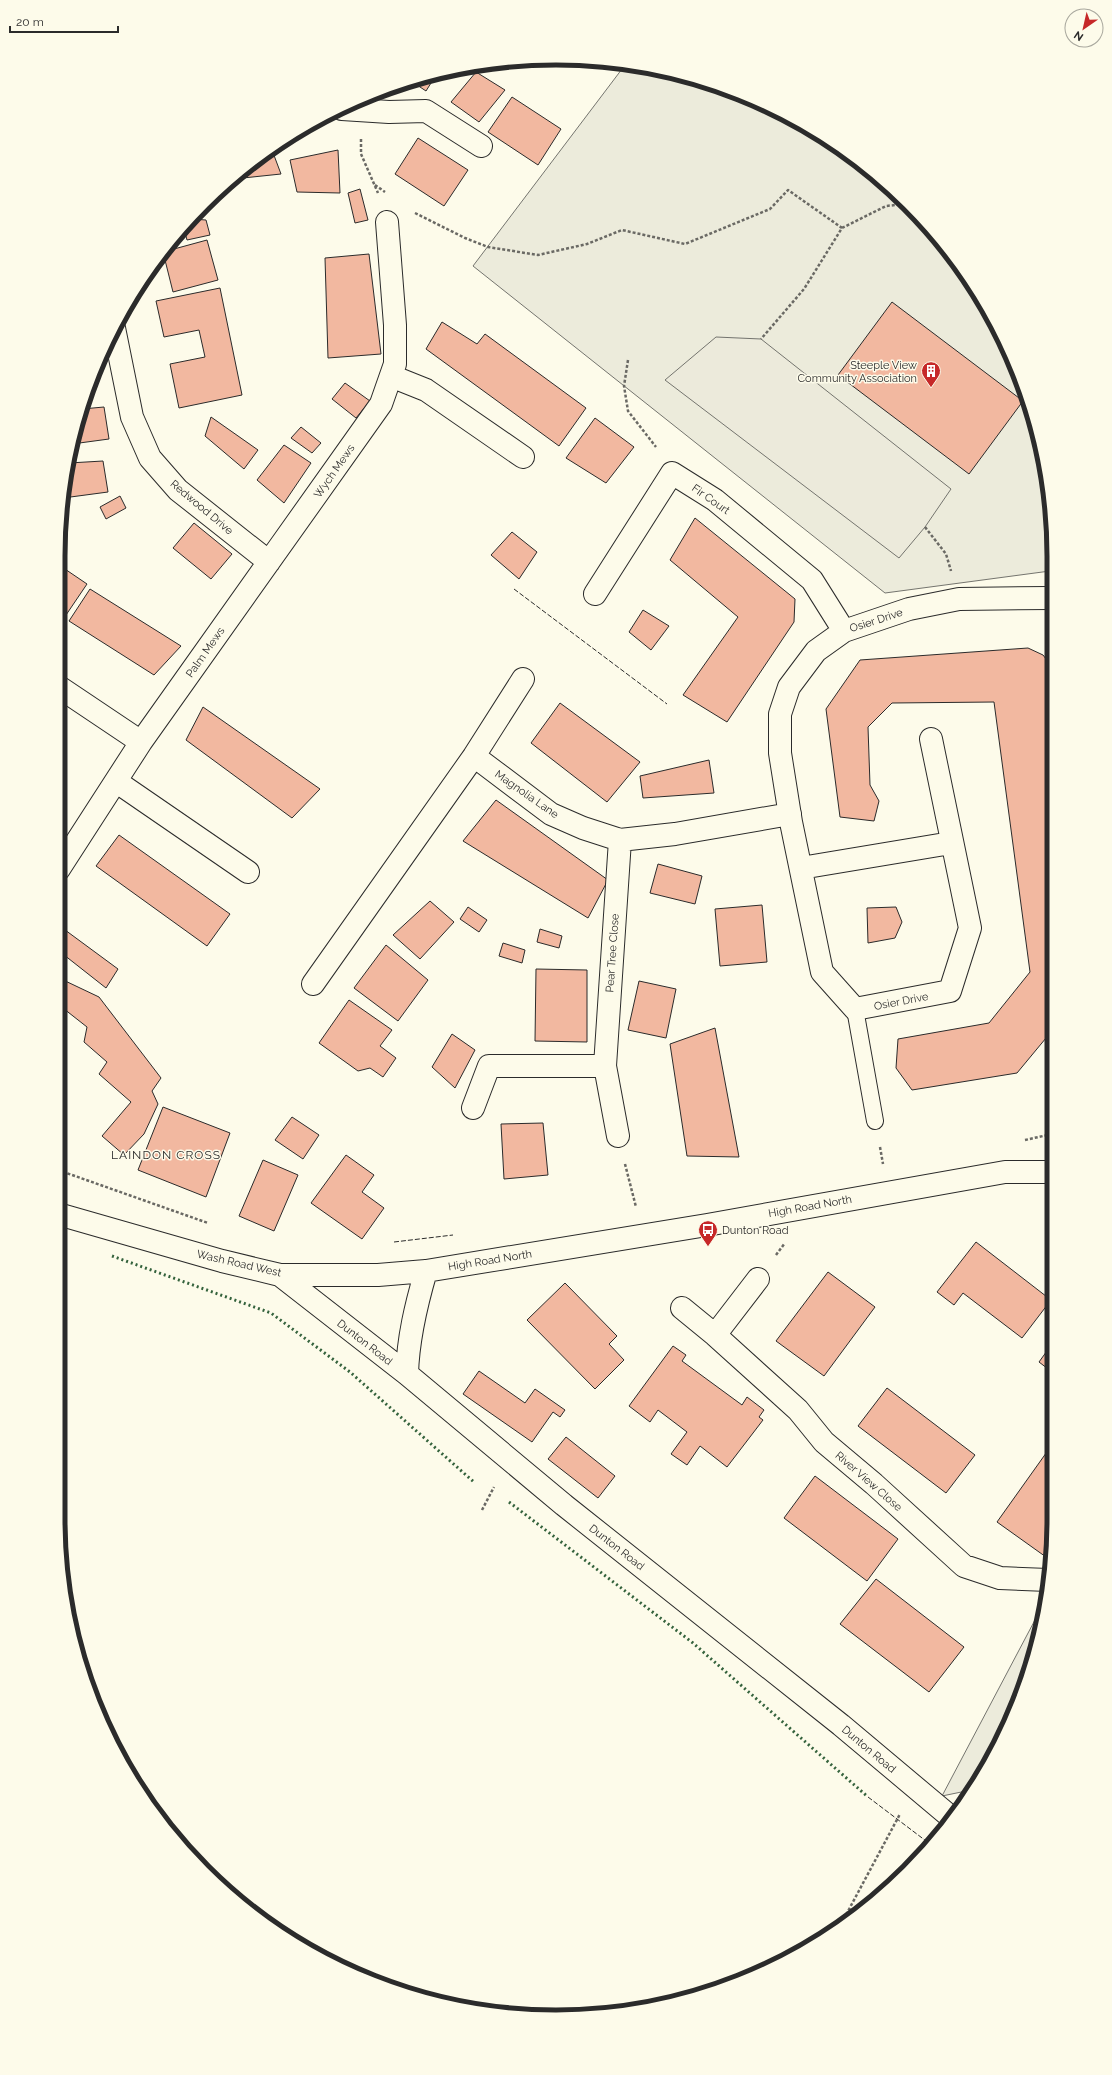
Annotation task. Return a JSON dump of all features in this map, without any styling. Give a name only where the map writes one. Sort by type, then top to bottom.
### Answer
[{"type":"street","points":[[351,110],[389,112],[426,111],[481,146]]},
{"type":"street","name":"Wych Mews","points":[[269,562],[381,404],[391,376],[395,364],[395,325],[387,222]]},
{"type":"street","name":"Redwood Drive","points":[[116,339],[132,417],[150,458],[178,490],[269,562]]},
{"type":"street","points":[[391,376],[426,390],[523,457]]},
{"type":"street","points":[[595,594],[672,473]]},
{"type":"street","name":"Fir Court","points":[[672,473],[715,500],[812,580],[844,631]]},
{"type":"street","name":"Palm Mews","points":[[65,860],[141,742],[269,562]]},
{"type":"street","name":"Osier Drive","points":[[931,739],[951,843],[970,928],[950,991],[854,1009],[822,972],[790,814],[780,753],[780,714],[789,687],[816,651],[844,631],[909,609],[959,600],[1047,598]]},
{"type":"street","points":[[313,984],[474,756],[523,679]]},
{"type":"street","points":[[65,691],[141,742]]},
{"type":"street","name":"Magnolia Lane","points":[[474,756],[551,814],[583,828],[620,840],[675,834],[790,814]]},
{"type":"street","points":[[116,782],[248,872]]},
{"type":"street","name":"Pear Tree Close","points":[[618,1136],[605,1066],[620,840]]},
{"type":"street","points":[[801,868],[951,843]]},
{"type":"street","points":[[473,1108],[489,1066],[605,1066]]},
{"type":"street","name":"High Road North","points":[[426,1271],[707,1225],[1004,1172],[1047,1172]]},
{"type":"street","name":"Wash Road West","points":[[65,1216],[222,1261],[280,1275],[378,1275],[426,1271]]},
{"type":"street","points":[[407,1374],[412,1323],[426,1271]]},
{"type":"street","name":"Dunton Road","points":[[280,1275],[407,1374],[564,1505],[841,1725],[948,1815]]},
{"type":"street","points":[[715,1335],[758,1279]]},
{"type":"street","name":"River View Close","points":[[682,1308],[715,1335],[798,1410],[824,1442],[874,1484],[964,1566],[1000,1578],[1043,1580]]},
{"type":"lane","points":[[854,1009],[875,1121]]},
{"type":"path","points":[[351,110],[361,154],[375,185],[387,222]]},
{"type":"path","points":[[375,185],[388,194]]},
{"type":"path","points":[[414,212],[465,238],[488,247],[538,255],[587,244],[622,230],[685,244],[770,209],[788,190],[842,228]]},
{"type":"path","points":[[761,339],[804,289],[842,228],[886,206],[898,205]]},
{"type":"path","points":[[628,360],[624,386],[628,411],[651,438],[672,473]]},
{"type":"path","points":[[925,527],[946,554],[959,600]]},
{"type":"path","points":[[1021,1141],[1047,1135]]},
{"type":"path","points":[[618,1136],[638,1215]]},
{"type":"path","points":[[65,1172],[211,1224]]},
{"type":"path","points":[[846,1915],[915,1788]]},
{"type":"shaded area","points":[[622,69],[652,74],[714,91],[744,102],[802,131],[855,166],[903,209],[946,257],[981,310],[1010,368],[1021,398],[1038,460],[1046,524],[1047,571],[885,593],[473,266]]},
{"type":"shaded area","points":[[716,337],[761,339],[951,489],[925,527],[899,558],[665,380]]},
{"type":"shaded area","points":[[1037,1618],[1021,1677],[1010,1707],[996,1736],[964,1791],[942,1796]]},
{"type":"building","points":[[476,72],[505,90],[479,122],[451,102]]},
{"type":"building","points":[[432,81],[426,91],[418,85]]},
{"type":"building","points":[[512,97],[561,129],[538,165],[488,132]]},
{"type":"building","points":[[418,138],[468,170],[444,206],[395,174]]},
{"type":"building","points":[[338,150],[340,193],[297,192],[290,160]]},
{"type":"building","points":[[274,154],[281,174],[243,178],[257,166]]},
{"type":"building","points":[[360,189],[368,220],[355,223],[348,193]]},
{"type":"building","points":[[199,219],[206,220],[210,235],[187,240],[185,234],[187,232]]},
{"type":"building","points":[[207,240],[218,280],[173,292],[165,259],[172,249]]},
{"type":"building","points":[[369,254],[381,354],[328,358],[325,258]]},
{"type":"building","points":[[220,288],[242,395],[179,408],[170,364],[205,357],[199,330],[164,337],[156,301]]},
{"type":"building","name":"Steeple View Community Association","points":[[892,302],[1022,400],[1022,402],[969,474],[838,375]]},
{"type":"building","points":[[442,322],[477,344],[485,334],[586,408],[559,446],[426,349]]},
{"type":"building","points":[[345,383],[370,401],[356,418],[332,399]]},
{"type":"building","points":[[104,407],[109,439],[78,443],[88,408]]},
{"type":"building","points":[[211,417],[258,450],[244,469],[205,436]]},
{"type":"building","points":[[595,418],[634,447],[606,483],[566,458]]},
{"type":"building","points":[[301,427],[321,443],[312,453],[291,438]]},
{"type":"building","points":[[284,445],[311,463],[284,503],[257,480]]},
{"type":"building","points":[[103,461],[108,492],[69,497],[74,463]]},
{"type":"building","points":[[120,496],[126,508],[106,519],[100,507]]},
{"type":"building","points":[[695,518],[795,599],[794,622],[727,722],[683,695],[738,617],[670,560]]},
{"type":"building","points":[[194,523],[232,554],[211,579],[173,548]]},
{"type":"building","points":[[512,532],[537,552],[519,579],[491,555]]},
{"type":"building","points":[[65,569],[87,584],[66,615],[65,614]]},
{"type":"building","points":[[90,589],[181,646],[154,675],[69,621]]},
{"type":"building","points":[[643,610],[669,626],[651,650],[629,632]]},
{"type":"building","points":[[1028,648],[1043,655],[1047,660],[1047,1037],[1017,1073],[912,1090],[896,1068],[898,1039],[989,1023],[1030,972],[994,702],[892,703],[868,727],[870,785],[879,801],[874,821],[840,817],[826,709],[860,660]]},
{"type":"building","points":[[560,703],[640,762],[607,802],[531,743]]},
{"type":"building","points":[[203,707],[320,789],[292,818],[186,740]]},
{"type":"building","points":[[709,760],[714,793],[643,798],[640,776]]},
{"type":"building","points":[[496,800],[608,880],[588,918],[463,841]]},
{"type":"building","points":[[119,835],[230,914],[207,946],[96,866]]},
{"type":"building","points":[[658,864],[702,876],[695,904],[650,893]]},
{"type":"building","points":[[430,901],[454,922],[420,959],[393,935]]},
{"type":"building","points":[[762,905],[767,962],[720,966],[715,909]]},
{"type":"building","points":[[468,907],[487,920],[479,932],[460,919]]},
{"type":"building","points":[[896,907],[902,922],[895,938],[868,943],[867,908]]},
{"type":"building","points":[[540,929],[562,936],[559,948],[537,942]]},
{"type":"building","points":[[65,930],[118,969],[106,988],[65,956]]},
{"type":"building","points":[[503,943],[525,950],[522,963],[499,956]]},
{"type":"building","points":[[386,945],[428,980],[398,1021],[354,988]]},
{"type":"building","points":[[536,969],[587,970],[587,1042],[535,1041]]},
{"type":"building","points":[[65,981],[99,997],[161,1078],[152,1091],[158,1104],[144,1134],[124,1155],[102,1136],[131,1102],[99,1074],[107,1062],[84,1042],[87,1027],[65,1010]]},
{"type":"building","points":[[639,981],[676,989],[666,1038],[628,1030]]},
{"type":"building","points":[[349,1000],[392,1030],[380,1046],[396,1058],[383,1077],[370,1068],[358,1071],[319,1043]]},
{"type":"building","points":[[715,1028],[739,1157],[687,1156],[670,1044]]},
{"type":"building","points":[[452,1034],[475,1050],[455,1088],[432,1067]]},
{"type":"building","points":[[163,1107],[230,1133],[206,1197],[138,1170]]},
{"type":"building","points":[[292,1117],[319,1135],[303,1159],[275,1140]]},
{"type":"building","points":[[543,1123],[548,1175],[504,1179],[501,1124]]},
{"type":"building","points":[[346,1155],[374,1175],[362,1192],[384,1208],[362,1239],[311,1203]]},
{"type":"building","points":[[263,1160],[298,1175],[274,1231],[239,1216]]},
{"type":"building","points":[[976,1242],[1047,1297],[1047,1305],[1022,1338],[963,1293],[954,1305],[937,1292]]},
{"type":"building","points":[[828,1272],[875,1307],[824,1376],[776,1341]]},
{"type":"building","points":[[565,1283],[617,1336],[609,1344],[624,1360],[595,1389],[527,1320]]},
{"type":"building","points":[[673,1346],[686,1355],[682,1361],[742,1405],[747,1397],[764,1410],[759,1417],[763,1420],[727,1467],[700,1446],[687,1465],[671,1454],[687,1432],[658,1410],[650,1422],[629,1406]]},
{"type":"building","points":[[1047,1351],[1047,1368],[1039,1362]]},
{"type":"building","points":[[479,1371],[525,1403],[535,1389],[565,1410],[560,1417],[553,1412],[532,1442],[463,1394]]},
{"type":"building","points":[[887,1388],[975,1455],[946,1493],[858,1426]]},
{"type":"building","points":[[566,1437],[615,1476],[598,1498],[548,1459]]},
{"type":"building","points":[[1047,1452],[1045,1557],[997,1522]]},
{"type":"building","points":[[815,1476],[898,1539],[867,1581],[784,1518]]},
{"type":"building","points":[[876,1579],[964,1647],[929,1692],[840,1624]]},
{"type":"hedge","points":[[112,1256],[271,1313],[350,1372],[475,1483]]},
{"type":"hedge","points":[[509,1502],[693,1643],[868,1797]]},
{"type":"fence","points":[[514,589],[667,704]]},
{"type":"fence","points":[[394,1242],[453,1235]]},
{"type":"fence","points":[[868,1797],[926,1841]]},
{"type":"place","name":"Steeple View Community Association","points":[[931,388]]},
{"type":"place","name":"Dunton Road","points":[[708,1247]]},
{"type":"district","name":"LAINDON CROSS","points":[[166,1155]]}]
